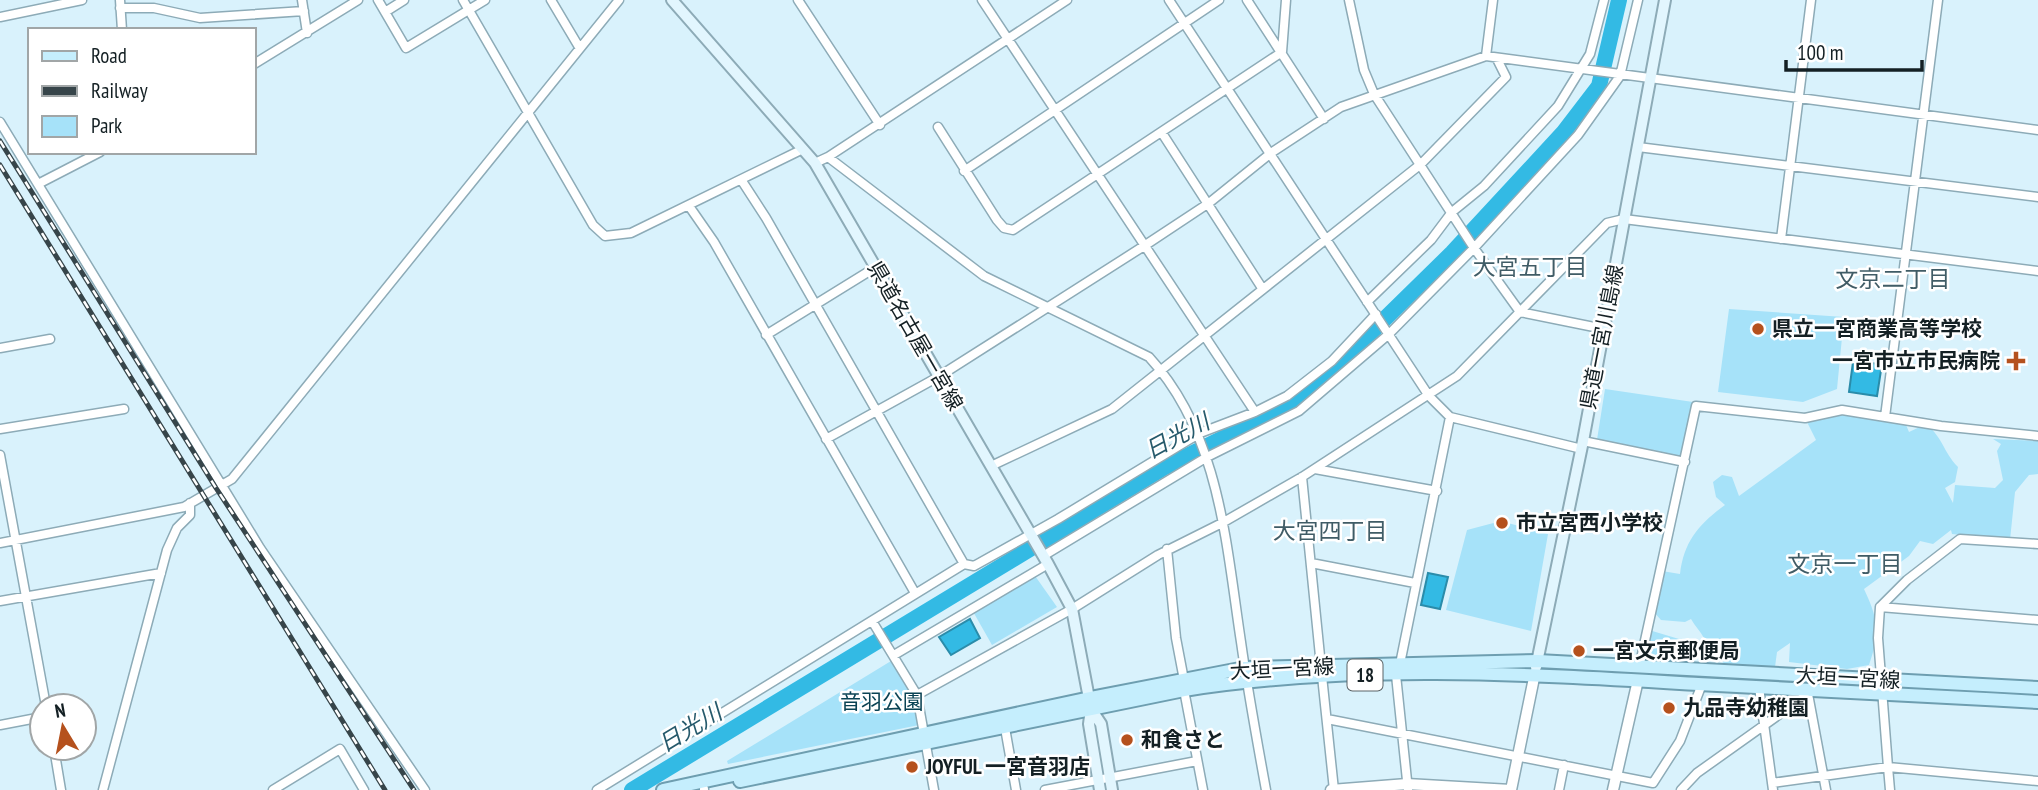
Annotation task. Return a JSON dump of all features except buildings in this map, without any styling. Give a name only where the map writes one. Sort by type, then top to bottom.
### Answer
[{"type":"main road","name":"県道名古屋一宮線","points":[[672,0],[815,163],[1045,558],[1072,609],[1091,703],[1101,724],[1103,783],[1112,790]]},
{"type":"main road","name":"県道一宮川島線","points":[[1536,667],[1582,445],[1665,0]]},
{"type":"main road","name":"大垣一宮線","points":[[704,790],[926,738],[1246,674],[1536,667],[1884,686],[2038,688]]},
{"type":"main road","name":"大垣一宮線","points":[[1638,674],[1702,684],[1810,692],[1884,686],[2038,702]]},
{"type":"main road","name":"大垣一宮線","points":[[663,790],[737,773],[926,738],[1005,728],[1091,703]]},
{"type":"street","points":[[0,17],[82,0]]},
{"type":"street","points":[[302,0],[307,33]]},
{"type":"street","points":[[256,63],[358,0]]},
{"type":"street","points":[[378,0],[407,48],[485,0]]},
{"type":"street","points":[[385,12],[404,0]]},
{"type":"street","points":[[463,0],[600,233],[618,237],[631,233],[803,149]]},
{"type":"street","points":[[551,0],[579,47]]},
{"type":"street","points":[[0,543],[190,503],[232,479],[619,0]]},
{"type":"street","points":[[798,0],[880,125]]},
{"type":"street","points":[[982,0],[1255,412]]},
{"type":"street","points":[[815,163],[880,125],[1067,0]]},
{"type":"street","points":[[1169,0],[1429,396],[1450,417],[1582,445],[1685,461]]},
{"type":"street","points":[[964,171],[1219,0]]},
{"type":"street","points":[[1247,0],[1324,119]]},
{"type":"street","points":[[1282,52],[1286,0]]},
{"type":"street","points":[[1349,0],[1364,70],[1374,94],[1473,247],[1520,312],[1604,329]]},
{"type":"street","points":[[1486,56],[1493,0]]},
{"type":"street","points":[[1367,302],[1431,240],[1452,212],[1484,186],[1542,125],[1582,71],[1590,54],[1604,0]]},
{"type":"street","points":[[893,653],[1207,455],[1299,411],[1388,332],[1473,247],[1578,135],[1617,76],[1638,0]]},
{"type":"street","points":[[1781,239],[1811,0]]},
{"type":"street","points":[[1885,417],[1926,116],[1938,0]]},
{"type":"street","points":[[122,28],[120,4],[200,18],[304,11]]},
{"type":"street","points":[[938,127],[997,220],[1004,228],[1013,230],[1282,52]]},
{"type":"street","points":[[826,439],[938,377],[1144,246],[1209,203],[1271,153],[1341,107],[1486,56],[1617,76],[1799,97],[2038,130]]},
{"type":"street","points":[[990,466],[1112,409],[1421,164],[1506,77],[1497,59]]},
{"type":"street","points":[[0,122],[221,485],[323,644],[425,790]]},
{"type":"street","points":[[1162,132],[1262,288]]},
{"type":"street","points":[[1638,147],[2038,197]]},
{"type":"street","points":[[38,184],[96,154]]},
{"type":"street","points":[[828,157],[984,276],[1149,357],[1160,369],[1200,434],[1207,455],[1222,523],[1266,790]]},
{"type":"street","points":[[742,181],[964,564]]},
{"type":"street","points":[[690,205],[714,242],[915,593]]},
{"type":"street","points":[[917,695],[1072,609],[1167,549],[1222,523],[1302,477],[1429,396],[1457,376],[1607,223],[1625,219],[2038,271]]},
{"type":"street","points":[[766,335],[876,267]]},
{"type":"street","points":[[597,790],[964,564],[974,566],[1032,536],[1200,434],[1287,396],[1332,361],[1376,315]]},
{"type":"street","points":[[0,348],[50,340]]},
{"type":"street","points":[[1613,790],[1696,406],[1805,418],[1832,410],[2038,436]]},
{"type":"street","points":[[0,429],[124,409]]},
{"type":"street","points":[[1407,787],[1398,670],[1437,491],[1450,417]]},
{"type":"street","points":[[0,455],[44,692]]},
{"type":"street","points":[[1315,469],[1437,491]]},
{"type":"street","points":[[1302,477],[1333,790],[1407,787],[1511,790],[1536,667]]},
{"type":"street","points":[[103,790],[161,573],[172,537],[190,515],[190,503]]},
{"type":"street","points":[[1890,790],[1884,686],[1878,638],[1880,607],[1907,580],[1960,539],[2038,544]]},
{"type":"street","points":[[1167,549],[1176,638],[1203,790]]},
{"type":"street","points":[[1311,563],[1415,583]]},
{"type":"street","points":[[0,601],[161,573]]},
{"type":"street","points":[[1880,607],[2038,620]]},
{"type":"street","points":[[872,621],[917,695],[934,790]]},
{"type":"street","points":[[1327,719],[1653,783],[1680,741],[1702,684]]},
{"type":"street","points":[[1759,687],[1772,786],[1888,767],[2038,781]]},
{"type":"street","points":[[1681,790],[1697,773],[1810,692],[1826,790]]},
{"type":"street","points":[[0,725],[28,720]]},
{"type":"street","points":[[1005,728],[1016,790]]},
{"type":"street","points":[[273,790],[340,749],[364,790]]},
{"type":"street","points":[[1045,790],[1103,783],[1198,761]]},
{"type":"street","points":[[56,762],[61,790]]},
{"type":"street","points":[[1559,790],[1564,765]]},
{"type":"green space","points":[[1729,309],[1844,317],[1837,389],[1803,402],[1718,392]]},
{"type":"green space","points":[[1605,389],[1693,402],[1683,460],[1596,446]]},
{"type":"green space","points":[[1832,410],[1904,420],[1909,432],[1926,424],[1958,467],[1955,482],[1945,488],[1953,503],[1955,485],[1995,488],[2003,480],[1997,451],[2001,444],[1993,439],[2038,441],[2038,474],[2029,475],[2015,492],[2010,540],[1952,534],[1951,530],[1933,544],[1920,541],[1909,556],[1864,589],[1873,610],[1876,627],[1869,665],[1847,669],[1789,662],[1790,643],[1777,652],[1775,667],[1741,668],[1724,663],[1711,650],[1691,619],[1685,622],[1661,620],[1653,611],[1662,571],[1680,574],[1685,552],[1694,534],[1725,505],[1716,497],[1713,482],[1722,475],[1732,477],[1739,496],[1816,440],[1805,418]]},
{"type":"green space","points":[[1501,521],[1548,534],[1531,631],[1446,610],[1467,530]]},
{"type":"green space","points":[[1033,573],[1057,607],[992,645],[971,608]]},
{"type":"green space","points":[[1649,630],[1679,639],[1686,663],[1658,660],[1644,650]]},
{"type":"green space","name":"音羽公園","points":[[891,661],[913,696],[919,725],[728,764],[727,761]]},
{"type":"water","points":[[1853,362],[1882,364],[1877,396],[1849,392]]},
{"type":"water","points":[[1428,573],[1448,577],[1440,609],[1421,605]]},
{"type":"water","points":[[970,619],[980,638],[951,655],[939,637]]},
{"type":"waterway","name":"日光川","points":[[632,790],[1165,467],[1304,398],[1452,253],[1563,133],[1599,86],[1619,0]]},
{"type":"railway","points":[[0,141],[216,488],[414,790]]},
{"type":"railway","points":[[0,165],[385,790]]},
{"type":"place","name":"県立一宮商業高等学校","points":[[1758,329]]},
{"type":"place","name":"一宮市立市民病院","points":[[2016,361]]},
{"type":"place","name":"市立宮西小学校","points":[[1502,523]]},
{"type":"place","name":"一宮文京郵便局","points":[[1579,651]]},
{"type":"place","name":"九品寺幼稚園","points":[[1669,708]]},
{"type":"place","name":"和食さと","points":[[1127,740]]},
{"type":"place","name":"JOYFUL 一宮音羽店","points":[[912,767]]},
{"type":"district","name":"大宮五丁目","points":[[1530,267]]},
{"type":"district","name":"文京二丁目","points":[[1893,279]]},
{"type":"district","name":"大宮四丁目","points":[[1330,531]]},
{"type":"district","name":"文京一丁目","points":[[1845,564]]}]
